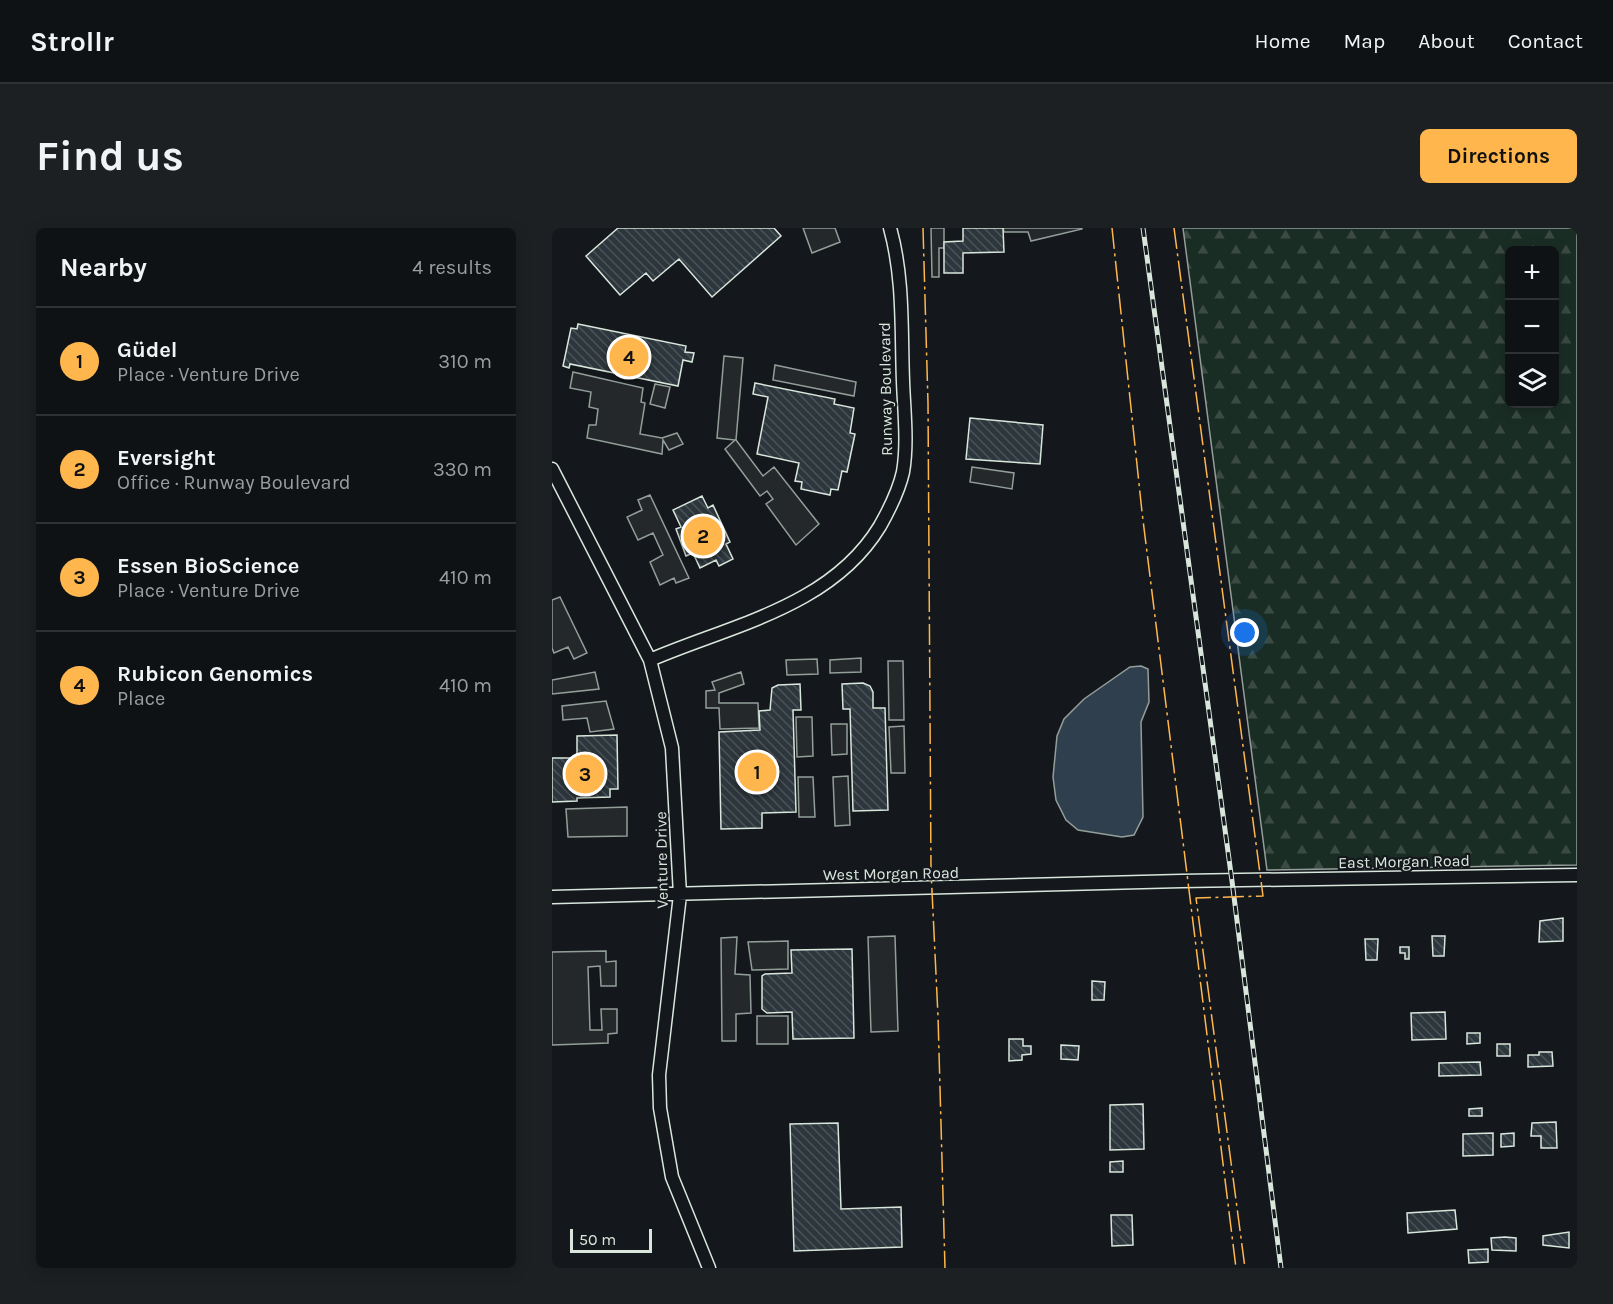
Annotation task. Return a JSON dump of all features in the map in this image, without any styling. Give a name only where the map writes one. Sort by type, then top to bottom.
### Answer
[{"type":"street","name":"Runway Boulevard","points":[[650,660],[805,597],[835,578],[867,547],[888,512],[903,472],[904,436],[899,263],[890,228]]},
{"type":"street","name":"Venture Drive","points":[[552,469],[650,660],[672,748],[681,895],[660,1075],[660,1108],[672,1177],[709,1268]]},
{"type":"street","name":"East Morgan Road","points":[[1232,881],[1577,875]]},
{"type":"street","name":"West Morgan Road","points":[[552,897],[1232,881]]},
{"type":"green space","points":[[1183,228],[1577,228],[1577,865],[1267,870]]},
{"type":"shaded area","points":[[803,228],[835,228],[840,242],[812,253]]},
{"type":"shaded area","points":[[931,228],[944,228],[944,248],[939,248],[939,277],[932,277]]},
{"type":"shaded area","points":[[1003,228],[1082,229],[1031,241],[1028,232],[1004,232]]},
{"type":"shaded area","points":[[724,356],[743,358],[736,440],[763,476],[774,467],[819,524],[796,545],[766,504],[773,499],[767,491],[760,496],[725,449],[735,440],[717,438]]},
{"type":"shaded area","points":[[775,365],[856,382],[854,396],[773,380]]},
{"type":"shaded area","points":[[573,372],[643,388],[641,402],[645,403],[640,434],[662,438],[677,433],[683,444],[669,450],[663,440],[662,454],[587,438],[589,425],[596,425],[598,409],[589,407],[591,392],[570,388]]},
{"type":"shaded area","points":[[655,384],[670,387],[665,408],[650,404]]},
{"type":"shaded area","points":[[972,467],[1014,473],[1012,489],[970,482]]},
{"type":"shaded area","points":[[650,495],[689,578],[676,583],[674,578],[660,585],[650,562],[663,555],[653,533],[638,540],[627,517],[642,510],[638,500]]},
{"type":"shaded area","points":[[560,597],[587,653],[574,659],[568,647],[554,653],[552,648],[552,600]]},
{"type":"shaded area","points":[[861,658],[861,672],[830,673],[830,660]]},
{"type":"shaded area","points":[[817,659],[818,674],[787,675],[786,660]]},
{"type":"shaded area","points":[[888,661],[903,661],[904,720],[889,720]]},
{"type":"shaded area","points":[[595,672],[599,689],[552,694],[552,680]]},
{"type":"shaded area","points":[[741,672],[744,684],[719,693],[719,703],[758,703],[759,728],[720,729],[719,708],[706,708],[706,691],[715,690],[712,682]]},
{"type":"shaded area","points":[[606,701],[614,729],[590,732],[587,718],[563,720],[562,706]]},
{"type":"shaded area","points":[[796,717],[812,717],[813,756],[797,757]]},
{"type":"shaded area","points":[[831,724],[847,724],[847,754],[832,755]]},
{"type":"shaded area","points":[[904,726],[905,773],[891,773],[889,727]]},
{"type":"shaded area","points":[[848,776],[850,825],[835,826],[833,777]]},
{"type":"shaded area","points":[[798,777],[813,777],[815,817],[799,817]]},
{"type":"shaded area","points":[[627,807],[627,836],[568,837],[566,809]]},
{"type":"shaded area","points":[[895,936],[898,1031],[871,1032],[868,937]]},
{"type":"shaded area","points":[[737,937],[735,974],[750,975],[751,1013],[736,1014],[736,1041],[722,1041],[721,938]]},
{"type":"shaded area","points":[[788,941],[788,969],[752,970],[748,942]]},
{"type":"shaded area","points":[[606,951],[606,962],[616,961],[616,986],[601,986],[600,966],[588,967],[590,1030],[602,1030],[601,1009],[617,1009],[617,1033],[608,1034],[608,1043],[552,1045],[552,952]]},
{"type":"shaded area","points":[[757,1016],[788,1016],[788,1044],[757,1044]]},
{"type":"water","points":[[1141,666],[1148,669],[1149,702],[1141,722],[1143,817],[1134,835],[1122,837],[1078,830],[1066,820],[1056,800],[1053,777],[1057,736],[1064,719],[1084,699],[1130,667]]},
{"type":"building","points":[[618,228],[774,228],[781,236],[712,297],[679,259],[653,281],[646,273],[620,295],[586,256]]},
{"type":"building","points":[[963,228],[1003,228],[1004,252],[963,253],[963,273],[944,273],[944,242],[963,241]]},
{"type":"building","points":[[578,324],[686,346],[685,352],[694,353],[692,362],[683,360],[678,386],[570,364],[569,368],[563,366],[571,328],[577,329]]},
{"type":"building","points":[[755,383],[835,399],[834,404],[854,408],[850,433],[855,434],[847,472],[842,471],[838,490],[831,489],[830,495],[801,489],[802,482],[795,481],[799,463],[757,454],[768,397],[753,394]]},
{"type":"building","points":[[970,418],[1043,425],[1040,464],[966,459]]},
{"type":"building","points":[[702,496],[708,508],[713,505],[730,542],[726,544],[733,559],[719,566],[716,560],[700,568],[693,553],[686,556],[676,529],[681,527],[673,510]]},
{"type":"building","points":[[863,683],[870,686],[873,692],[873,708],[885,708],[888,810],[853,811],[850,709],[843,709],[842,684]]},
{"type":"building","points":[[800,684],[801,710],[793,710],[796,812],[762,813],[762,828],[721,829],[719,732],[760,730],[759,711],[770,710],[772,688],[778,685]]},
{"type":"building","points":[[617,735],[618,789],[610,789],[610,797],[577,798],[577,801],[552,802],[552,758],[577,758],[577,736]]},
{"type":"building","points":[[1563,918],[1563,941],[1539,942],[1540,921]]},
{"type":"building","points":[[1432,936],[1445,936],[1444,956],[1433,956]]},
{"type":"building","points":[[1365,939],[1378,939],[1377,960],[1366,960]]},
{"type":"building","points":[[1400,947],[1409,947],[1409,959],[1405,959],[1405,953],[1400,953]]},
{"type":"building","points":[[852,949],[854,1038],[793,1039],[792,1012],[767,1013],[762,1009],[762,976],[792,973],[791,950]]},
{"type":"building","points":[[1092,981],[1105,982],[1104,1000],[1092,1000]]},
{"type":"building","points":[[1445,1012],[1446,1039],[1412,1040],[1411,1013]]},
{"type":"building","points":[[1467,1033],[1480,1033],[1480,1043],[1467,1044]]},
{"type":"building","points":[[1009,1039],[1023,1039],[1023,1046],[1031,1046],[1031,1054],[1022,1055],[1022,1060],[1009,1061]]},
{"type":"building","points":[[1497,1044],[1510,1044],[1510,1056],[1497,1056]]},
{"type":"building","points":[[1061,1045],[1079,1046],[1078,1060],[1061,1059]]},
{"type":"building","points":[[1539,1052],[1552,1052],[1553,1066],[1528,1067],[1528,1055],[1539,1055]]},
{"type":"building","points":[[1480,1062],[1481,1075],[1439,1076],[1439,1063]]},
{"type":"building","points":[[1143,1104],[1144,1149],[1110,1150],[1110,1105]]},
{"type":"building","points":[[1482,1108],[1482,1116],[1469,1116],[1469,1109]]},
{"type":"building","points":[[1556,1122],[1557,1148],[1541,1148],[1541,1136],[1531,1136],[1532,1123]]},
{"type":"building","points":[[838,1123],[841,1209],[901,1207],[902,1247],[794,1251],[790,1124]]},
{"type":"building","points":[[1493,1133],[1493,1155],[1463,1156],[1463,1134]]},
{"type":"building","points":[[1514,1133],[1514,1146],[1501,1147],[1501,1134]]},
{"type":"building","points":[[1123,1161],[1123,1172],[1110,1172],[1110,1162]]},
{"type":"building","points":[[1455,1210],[1457,1229],[1408,1233],[1407,1213]]},
{"type":"building","points":[[1111,1215],[1132,1215],[1133,1245],[1112,1246]]},
{"type":"building","points":[[1569,1232],[1569,1248],[1543,1245],[1543,1236]]},
{"type":"building","points":[[1491,1238],[1516,1238],[1516,1251],[1492,1250]]},
{"type":"building","points":[[1488,1249],[1488,1262],[1469,1263],[1468,1250]]},
{"type":"railway","points":[[1143,228],[1232,881],[1281,1268]]},
{"type":"power","points":[[923,228],[928,403],[931,870],[938,1016],[945,1268]]},
{"type":"power","points":[[1112,228],[1142,512],[1236,1268]]},
{"type":"power","points":[[1174,228],[1263,896],[1196,898],[1245,1268]]},
{"type":"place","name":"Rubicon Genomics","points":[[629,357]]},
{"type":"place","name":"Eversight","points":[[703,536]]},
{"type":"place","name":"Güdel","points":[[757,772]]},
{"type":"place","name":"Essen BioScience","points":[[585,774]]}]
